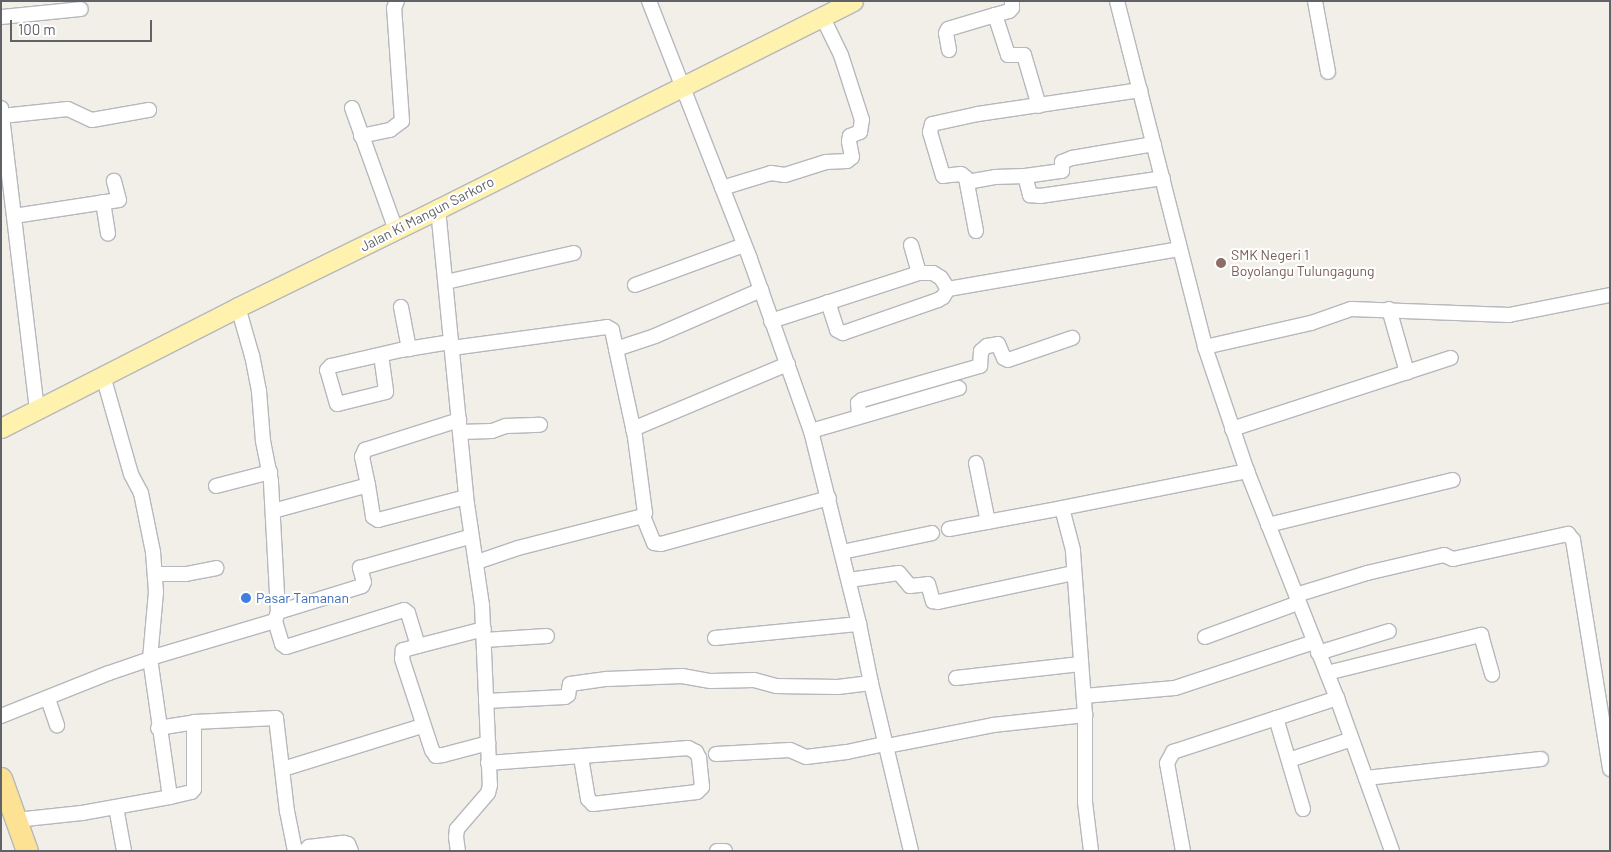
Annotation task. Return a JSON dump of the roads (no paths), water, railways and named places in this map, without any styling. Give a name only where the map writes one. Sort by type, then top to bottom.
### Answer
[{"type":"highway","points":[[1,778],[27,851]]},
{"type":"main road","name":"Jalan Ki Mangun Sarkoro","points":[[1,428],[238,307],[853,1]]},
{"type":"street","points":[[361,136],[390,130],[402,121],[394,8],[397,1]]},
{"type":"street","points":[[649,1],[761,290],[811,431],[849,580],[870,684],[887,745],[911,851]]},
{"type":"street","points":[[949,50],[946,33],[948,29],[1009,11],[1012,8],[1012,1]]},
{"type":"street","points":[[1118,1],[1205,347],[1247,471],[1337,698],[1392,851]]},
{"type":"street","points":[[1315,1],[1328,72]]},
{"type":"street","points":[[1,17],[81,9]]},
{"type":"street","points":[[995,15],[1008,55],[1024,55],[1039,106]]},
{"type":"street","points":[[722,188],[771,173],[784,175],[826,162],[847,161],[852,158],[849,142],[850,136],[860,132],[862,120],[841,56],[822,16]]},
{"type":"street","points":[[976,231],[963,175],[943,176],[930,132],[932,124],[978,114],[1140,90]]},
{"type":"street","points":[[1,108],[9,210],[37,410]]},
{"type":"street","points":[[352,108],[396,230]]},
{"type":"street","points":[[2,116],[68,109],[92,120],[149,110]]},
{"type":"street","points":[[1062,171],[1062,162],[1065,159],[1154,144]]},
{"type":"street","points":[[966,182],[995,177],[1025,176],[1062,171],[1069,173],[1072,191]]},
{"type":"street","points":[[1025,176],[1030,195],[1040,196],[1163,178]]},
{"type":"street","points":[[9,210],[119,200],[114,181]]},
{"type":"street","points":[[103,202],[108,234]]},
{"type":"street","points":[[438,209],[466,497],[477,562],[484,634],[488,743],[489,790],[457,829],[458,851]]},
{"type":"street","points":[[635,285],[744,245]]},
{"type":"street","points":[[911,245],[919,273]]},
{"type":"street","points":[[948,288],[1180,249]]},
{"type":"street","points":[[446,282],[574,252]]},
{"type":"street","points":[[772,320],[919,273],[933,273],[941,278],[948,288]]},
{"type":"street","points":[[828,302],[837,330],[841,333],[938,300],[943,297],[948,288]]},
{"type":"street","points":[[616,349],[654,336],[761,290]]},
{"type":"street","points":[[1205,347],[1311,323],[1351,309],[1508,315],[1610,295]]},
{"type":"street","points":[[238,307],[256,372],[263,441],[270,472],[277,616],[283,645],[286,647],[406,611],[418,646]]},
{"type":"street","points":[[401,307],[409,349]]},
{"type":"street","points":[[1389,309],[1407,372]]},
{"type":"street","points":[[381,355],[386,392],[337,404],[328,368],[381,355],[409,349],[607,327],[612,330],[633,429],[646,509],[643,516],[654,544],[661,544],[829,498]]},
{"type":"street","points":[[859,416],[858,403],[862,400],[980,366],[980,351],[986,346],[998,344],[1004,358],[1008,360],[1072,338]]},
{"type":"street","points":[[1232,429],[1451,358]]},
{"type":"street","points":[[633,429],[788,364]]},
{"type":"street","points":[[103,376],[131,474],[141,493],[156,574],[150,658],[158,728],[170,797]]},
{"type":"street","points":[[811,431],[959,388]]},
{"type":"street","points":[[466,497],[378,520],[373,517],[362,457],[365,450],[459,426],[492,431],[506,426],[540,425]]},
{"type":"street","points":[[976,463],[988,522]]},
{"type":"street","points":[[949,529],[1247,471]]},
{"type":"street","points":[[216,486],[270,472]]},
{"type":"street","points":[[1268,525],[1454,480]]},
{"type":"street","points":[[272,511],[368,485]]},
{"type":"street","points":[[1062,508],[1073,550],[1073,573],[1085,715],[1085,802],[1091,851]]},
{"type":"street","points":[[477,562],[518,548],[643,516]]},
{"type":"street","points":[[842,552],[932,533]]},
{"type":"street","points":[[1204,637],[1297,599],[1368,573],[1444,555],[1453,559],[1568,534],[1573,540],[1610,769]]},
{"type":"street","points":[[1,716],[48,699],[108,673],[362,586],[364,582],[360,568],[472,536]]},
{"type":"street","points":[[156,574],[186,574],[216,568]]},
{"type":"street","points":[[849,580],[899,573],[910,586],[928,584],[933,601],[938,602],[1073,573]]},
{"type":"street","points":[[715,638],[859,624]]},
{"type":"street","points":[[1084,696],[1175,688],[1316,647],[1389,631]]},
{"type":"street","points":[[488,743],[436,756],[422,726],[402,659],[403,650],[484,634],[547,636]]},
{"type":"street","points":[[1327,672],[1481,635],[1492,674]]},
{"type":"street","points":[[956,678],[1080,664]]},
{"type":"street","points":[[486,701],[565,697],[570,684],[607,679],[682,676],[711,681],[754,680],[776,686],[838,687],[870,684]]},
{"type":"street","points":[[1183,851],[1168,758],[1173,752],[1337,698]]},
{"type":"street","points":[[48,699],[56,725]]},
{"type":"street","points":[[716,754],[790,750],[806,757],[847,752],[992,725],[1085,715]]},
{"type":"street","points":[[158,728],[194,722],[276,718],[295,851]]},
{"type":"street","points":[[1276,718],[1303,809]]},
{"type":"street","points":[[16,820],[116,806],[191,792],[194,789],[194,722]]},
{"type":"street","points":[[283,769],[422,726]]},
{"type":"street","points":[[1289,760],[1352,739]]},
{"type":"street","points":[[488,763],[693,748],[699,758],[702,787],[697,792],[593,804],[588,799],[581,757]]},
{"type":"street","points":[[1366,778],[1541,758]]},
{"type":"street","points":[[116,806],[124,851]]},
{"type":"street","points":[[305,851],[309,847],[344,842],[348,844],[351,851]]},
{"type":"street","points":[[716,851],[725,851]]},
{"type":"place","name":"SMK Negeri 1 Boyolangu Tulungagung","points":[[1221,263]]},
{"type":"place","name":"Pasar Tamanan","points":[[246,598]]}]
